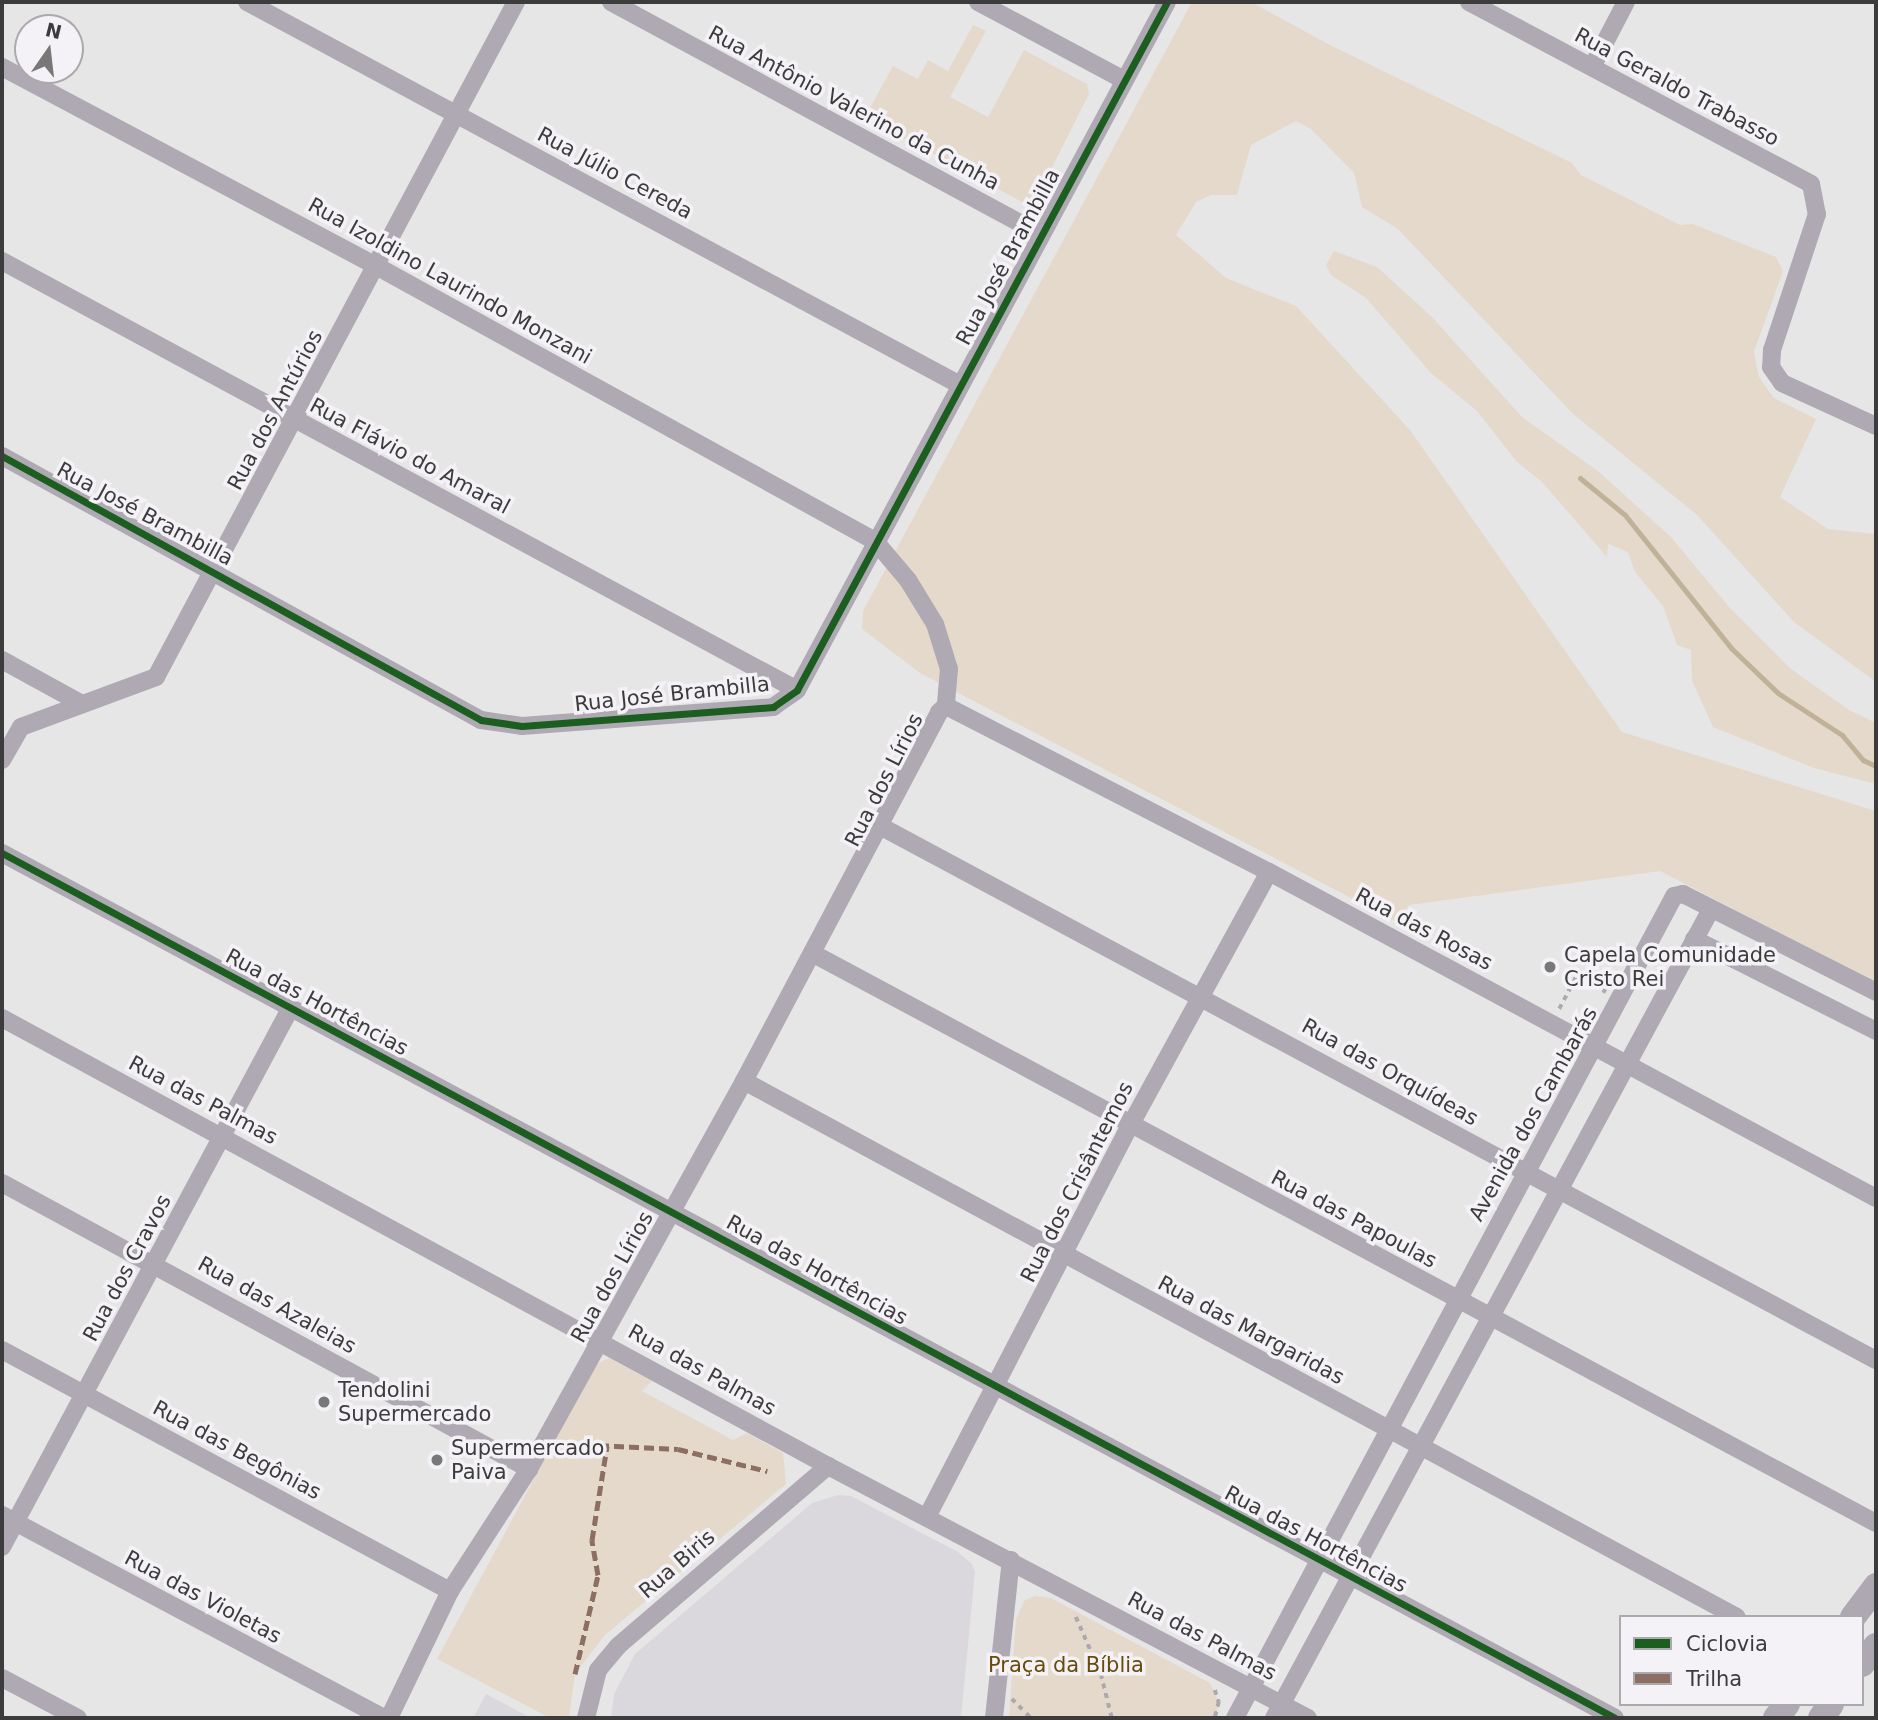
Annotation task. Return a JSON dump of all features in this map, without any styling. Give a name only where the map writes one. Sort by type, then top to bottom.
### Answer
[{"type":"main road","points":[[1854,1615],[1876,1586]]},
{"type":"main road","points":[[1864,1661],[1876,1646]]},
{"type":"street","name":"Rua Júlio Cereda","points":[[247,2],[960,385]]},
{"type":"street","name":"Rua dos Antúrios","points":[[2,760],[21,727],[156,677],[378,267],[516,2]]},
{"type":"street","name":"Rua Antônio Valerino da Cunha","points":[[611,2],[1040,234]]},
{"type":"street","points":[[978,2],[1124,80]]},
{"type":"street","name":"Rua José Brambilla","points":[[2,456],[481,720],[522,726],[774,706],[797,690],[1167,2]]},
{"type":"street","name":"Rua Geraldo Trabasso","points":[[1469,2],[1811,184],[1817,214],[1772,350],[1771,367],[1782,383],[1876,426]]},
{"type":"street","points":[[1592,67],[1626,2]]},
{"type":"street","name":"Rua Izoldino Laurindo Monzani","points":[[2,67],[378,267],[875,541]]},
{"type":"street","name":"Rua Flávio do Amaral","points":[[2,261],[797,690]]},
{"type":"street","points":[[875,541],[908,580],[935,624],[949,669],[946,706]]},
{"type":"street","points":[[2,660],[82,704]]},
{"type":"street","name":"Rua dos Lírios","points":[[386,1718],[450,1591],[529,1469],[598,1338],[744,1081],[939,712],[946,706]]},
{"type":"street","name":"Rua das Rosas","points":[[946,706],[1269,872],[1876,1198]]},
{"type":"street","name":"Rua das Orquídeas","points":[[880,826],[1204,996],[1876,1360]]},
{"type":"street","name":"Rua das Hortências","points":[[2,853],[1615,1718]]},
{"type":"street","name":"Rua dos Crisântemos","points":[[928,1515],[997,1388],[1131,1124],[1204,996],[1269,872]]},
{"type":"street","name":"Avenida dos Cambarás","points":[[1235,1718],[1457,1300],[1621,1000],[1674,896],[1683,894],[1711,909]]},
{"type":"street","points":[[1278,1711],[1348,1577],[1423,1447],[1625,1063],[1711,909],[1876,992]]},
{"type":"street","points":[[1694,939],[1876,1031]]},
{"type":"street","name":"Rua das Papoulas","points":[[812,953],[1876,1523]]},
{"type":"street","name":"Rua dos Cravos","points":[[2,1547],[8,1519],[86,1395],[221,1135],[290,1009]]},
{"type":"street","name":"Rua das Palmas","points":[[2,1018],[598,1338],[828,1466],[928,1515],[1251,1689],[1278,1711],[1308,1718]]},
{"type":"street","name":"Rua das Margaridas","points":[[744,1081],[1733,1615]]},
{"type":"street","name":"Rua das Azaleias","points":[[2,1183],[156,1264],[529,1469]]},
{"type":"street","name":"Rua das Begônias","points":[[2,1350],[450,1591]]},
{"type":"street","name":"Rua Biris","points":[[586,1718],[598,1670],[618,1646],[828,1466]]},
{"type":"street","name":"Rua das Violetas","points":[[8,1519],[386,1718]]},
{"type":"street","points":[[993,1718],[1011,1560]]},
{"type":"street","points":[[2,1678],[78,1718]]},
{"type":"path","points":[[1551,1023],[1588,954]]},
{"type":"path","points":[[1568,970],[1621,1000]]},
{"type":"path","points":[[1084,1615],[1073,1609],[1101,1674],[1112,1718]]},
{"type":"path","points":[[1210,1683],[1219,1702],[1216,1718]]},
{"type":"path","points":[[1010,1708],[1011,1697],[1031,1718]]},
{"type":"shaded area","points":[[838,1495],[851,1496],[958,1552],[972,1564],[975,1572],[961,1718],[611,1718],[614,1694],[635,1654],[812,1503]]},
{"type":"shaded area","points":[[486,1694],[531,1718],[473,1718]]},
{"type":"green space","points":[[1192,2],[1251,2],[1330,45],[1572,163],[1581,175],[1680,225],[1693,224],[1776,257],[1783,271],[1754,352],[1759,377],[1774,398],[1816,419],[1780,497],[1828,529],[1876,534],[1876,682],[1794,622],[1697,515],[1572,413],[1398,229],[1362,207],[1354,173],[1311,129],[1296,121],[1251,145],[1237,195],[1211,195],[1196,202],[1176,235],[1226,278],[1296,306],[1410,430],[1622,732],[1876,811],[1876,982],[1660,871],[1409,905],[1397,922],[920,673],[862,629],[863,611]]},
{"type":"green space","points":[[973,25],[986,31],[950,97],[988,117],[1024,50],[1087,84],[1089,94],[1037,197],[1022,202],[865,117],[893,66],[918,79],[928,60],[948,71]]},
{"type":"green space","points":[[1334,251],[1377,267],[1432,317],[1522,417],[1598,471],[1671,537],[1730,608],[1791,669],[1849,710],[1876,723],[1876,784],[1814,768],[1713,727],[1692,681],[1691,650],[1677,645],[1663,606],[1635,572],[1628,552],[1608,544],[1607,557],[1542,482],[1516,461],[1477,411],[1431,373],[1366,298],[1331,275],[1326,265]]},
{"type":"green space","points":[[609,1358],[652,1381],[642,1391],[733,1440],[747,1433],[783,1453],[786,1484],[605,1635],[575,1674],[569,1718],[550,1718],[437,1659],[596,1364]]},
{"type":"green space","name":"Praça da Bíblia","points":[[1035,1596],[1051,1598],[1210,1683],[1219,1702],[1215,1718],[1009,1718],[1016,1619],[1025,1600]]},
{"type":"waterway","points":[[1580,478],[1625,515],[1731,648],[1778,693],[1842,735],[1863,760],[1876,766]]},
{"type":"marked path","points":[[554,1443],[678,1449],[767,1471]]},
{"type":"marked path","points":[[575,1674],[598,1575],[592,1540],[607,1446]]},
{"type":"cycle path","points":[[2,456],[481,720],[522,726],[773,707],[797,690],[1167,2]]},
{"type":"cycle path","points":[[2,853],[1615,1718]]},
{"type":"place","name":"Capela Comunidade Cristo Rei","points":[[1550,967]]},
{"type":"place","name":"Tendolini Supermercado","points":[[324,1402]]},
{"type":"place","name":"Supermercado Paiva","points":[[437,1460]]}]
